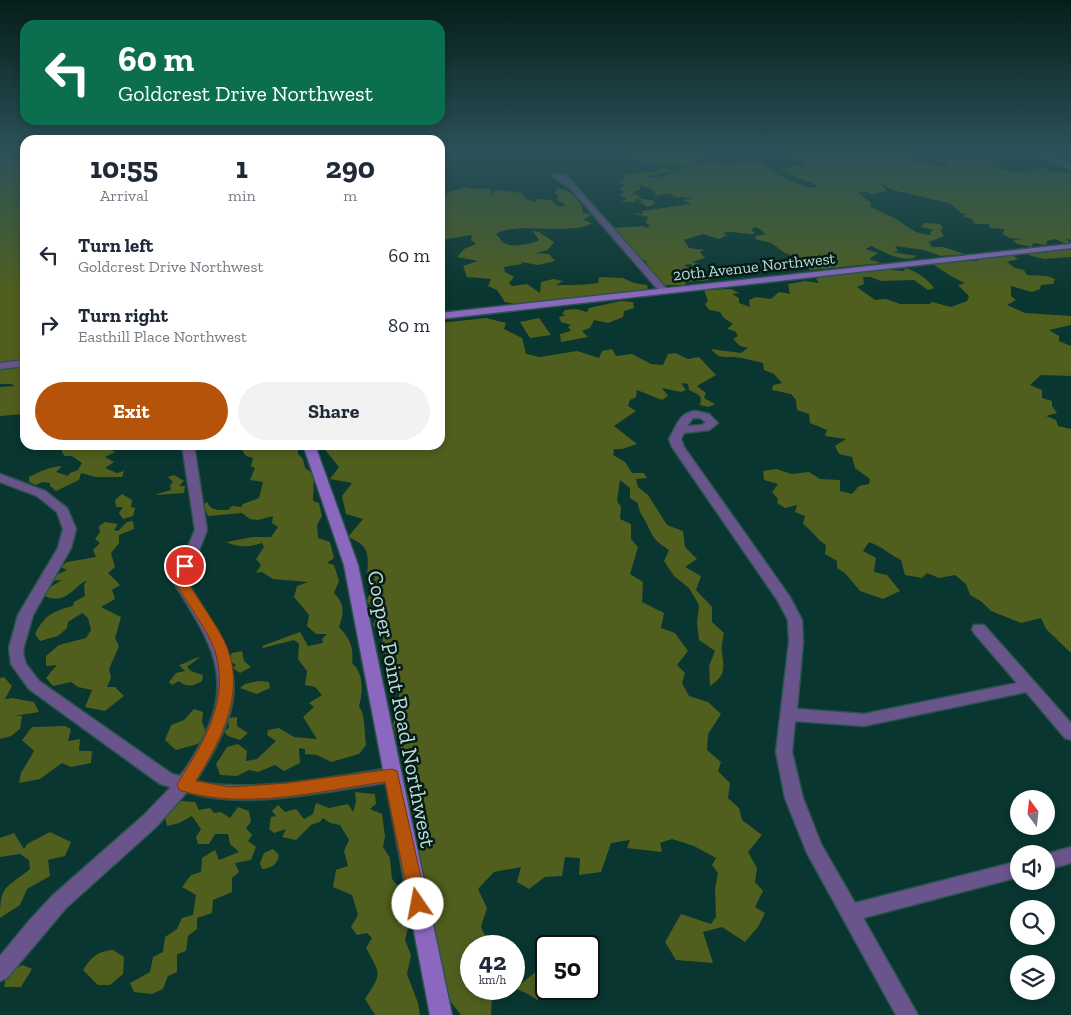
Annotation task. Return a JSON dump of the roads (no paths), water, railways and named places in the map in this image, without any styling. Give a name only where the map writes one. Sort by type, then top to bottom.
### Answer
[{"type":"street","points":[[583,198],[664,291]]},
{"type":"street","name":"20th Avenue Northwest","points":[[445,315],[1071,246]]},
{"type":"street","points":[[0,366],[20,364]]},
{"type":"street","points":[[680,430],[675,440],[678,447],[785,600],[795,620],[796,642],[784,752],[794,798],[813,847],[907,1015]]},
{"type":"street","points":[[0,971],[59,903],[161,810],[185,785],[212,742],[222,713],[227,684],[220,647],[180,581],[201,530],[189,450]]},
{"type":"street","name":"Cooper Point Road Northwest","points":[[311,450],[351,565],[441,1015]]},
{"type":"street","points":[[0,478],[44,494],[62,510],[68,523],[64,552],[19,629],[16,655],[22,668],[34,685],[166,780],[185,785],[230,793],[287,789],[392,775]]},
{"type":"street","points":[[979,630],[1071,734]]},
{"type":"street","points":[[789,714],[864,720],[1028,686]]},
{"type":"street","points":[[1055,859],[1071,855]]},
{"type":"street","points":[[850,913],[1010,871]]}]
